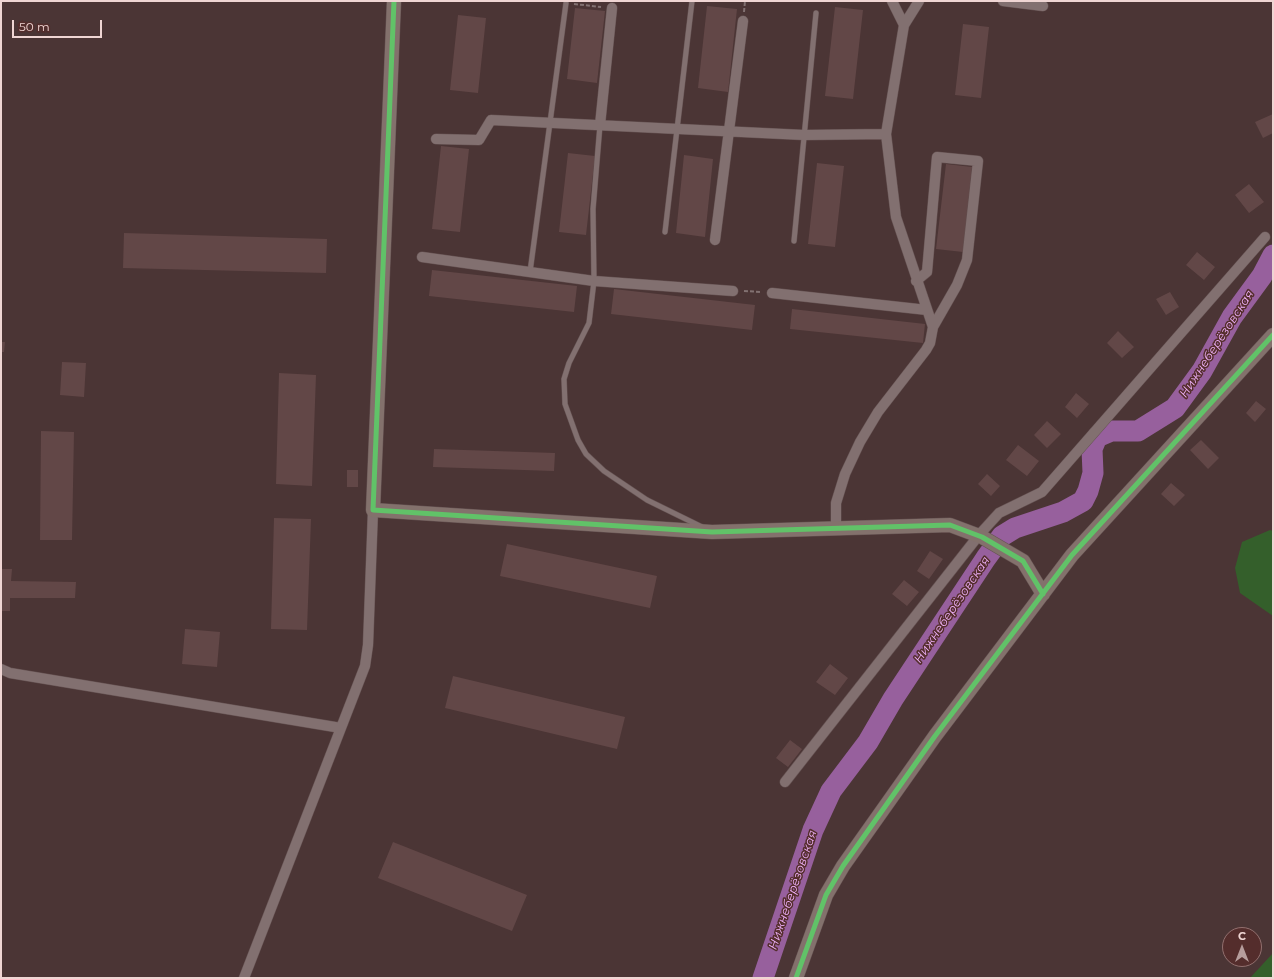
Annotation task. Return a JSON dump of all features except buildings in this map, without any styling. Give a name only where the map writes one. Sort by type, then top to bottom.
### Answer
[{"type":"street","points":[[244,978],[365,666],[368,645],[394,1]]},
{"type":"street","points":[[892,1],[904,26]]},
{"type":"street","points":[[919,1],[904,26],[886,134],[896,218],[916,281],[933,327]]},
{"type":"street","points":[[1003,1],[1043,6]]},
{"type":"street","points":[[600,125],[612,8]]},
{"type":"street","points":[[715,240],[743,21]]},
{"type":"street","points":[[436,139],[479,140],[491,120],[804,135],[886,134]]},
{"type":"street","points":[[836,529],[836,503],[845,474],[878,412],[930,343],[933,327],[957,285],[967,260],[978,161],[937,157],[927,272],[916,281]]},
{"type":"street","points":[[785,782],[979,535],[999,513],[1042,492],[1265,237]]},
{"type":"street","points":[[422,256],[594,281],[733,291]]},
{"type":"street","points":[[772,293],[927,310]]},
{"type":"street","points":[[796,978],[826,895],[843,866],[935,736],[1072,555],[1273,335]]},
{"type":"street","points":[[373,510],[712,532],[950,525],[979,535],[1023,562],[1043,594]]},
{"type":"street","points":[[1,669],[10,673],[341,728]]},
{"type":"lane","points":[[665,232],[692,1]]},
{"type":"lane","points":[[530,272],[566,3]]},
{"type":"lane","points":[[794,241],[816,12]]},
{"type":"lane","points":[[600,125],[593,208],[594,281],[589,323],[569,363],[564,379],[564,404],[578,440],[586,454],[604,471],[647,500],[712,532]]},
{"type":"path","points":[[566,3],[612,8]]},
{"type":"path","points":[[733,291],[772,293]]},
{"type":"green space","points":[[1270,530],[1273,531],[1273,616],[1240,593],[1235,568],[1242,542]]},
{"type":"green space","points":[[1273,953],[1273,978],[1250,978],[1260,967],[1262,967],[1262,965]]},
{"type":"waterway","name":"Нижнеберёзовская","points":[[763,978],[813,830],[831,791],[868,742],[893,699],[986,558],[1002,536],[1015,528],[1063,512],[1083,501],[1088,491],[1093,473],[1092,449],[1097,437],[1111,431],[1138,431],[1175,408],[1202,371],[1232,317],[1262,276],[1273,255]]},
{"type":"cycle path","points":[[394,1],[373,510],[712,532],[950,525],[982,537],[1023,561],[1043,594]]},
{"type":"cycle path","points":[[796,978],[826,895],[843,866],[935,736],[1072,555],[1273,335]]}]
